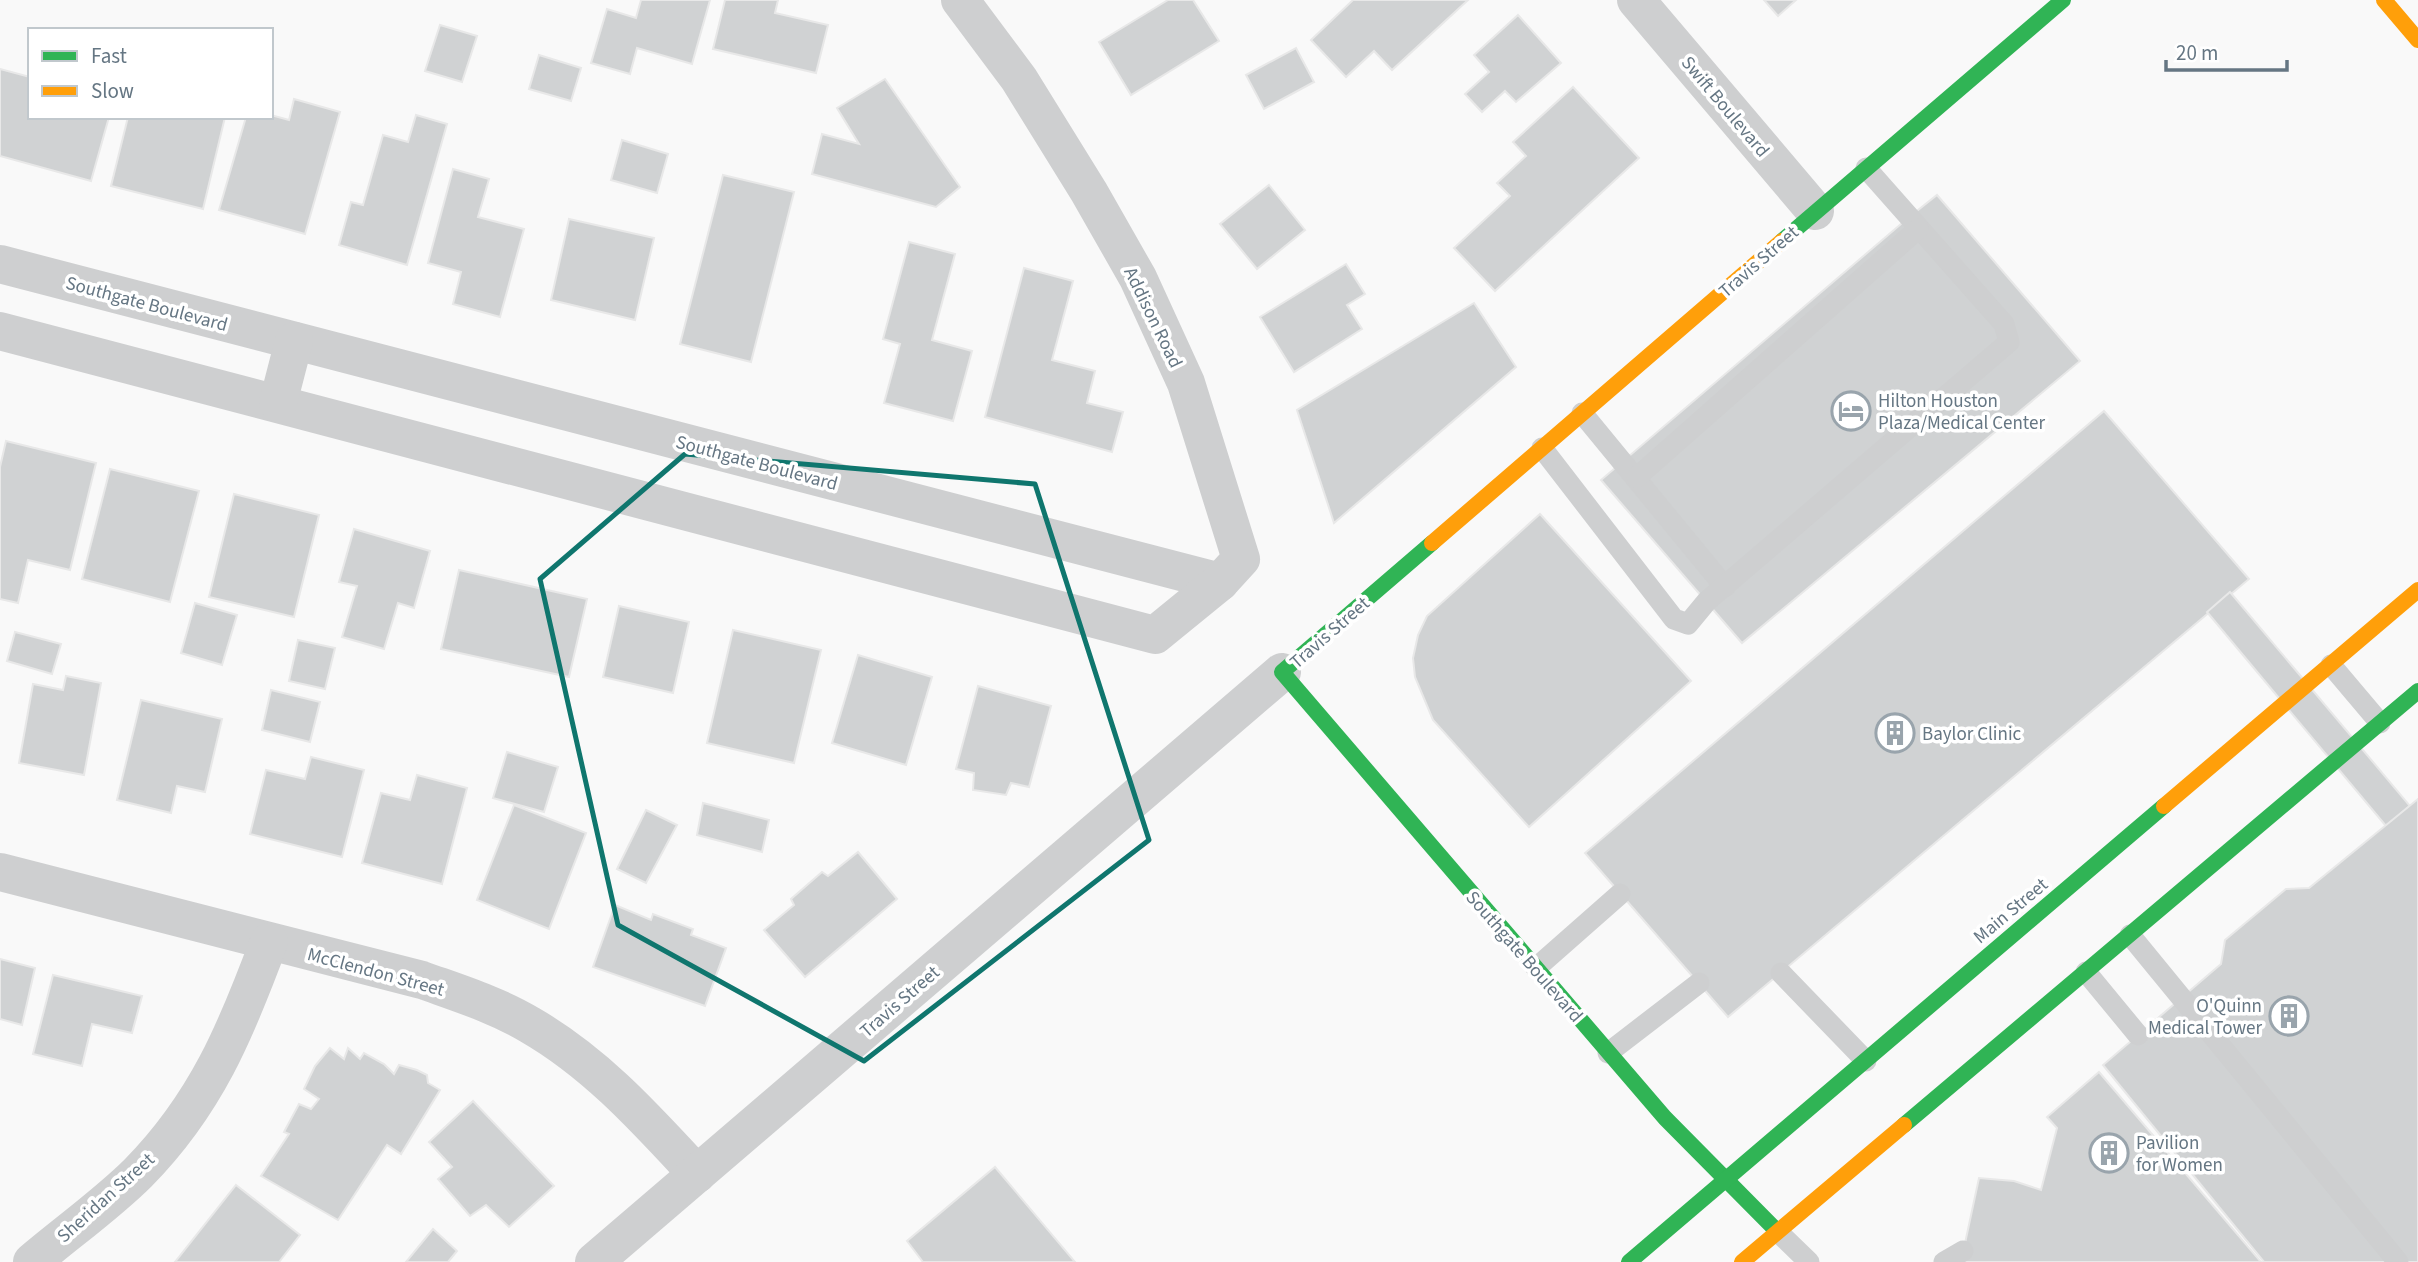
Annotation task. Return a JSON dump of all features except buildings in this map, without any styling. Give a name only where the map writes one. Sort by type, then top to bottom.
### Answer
[{"type":"main road","name":"Travis Street","points":[[1282,672],[2063,0]]},
{"type":"main road","points":[[2384,0],[2418,40]]},
{"type":"main road","name":"Main Street","points":[[1629,1262],[2418,590]]},
{"type":"main road","name":"Southgate Boulevard","points":[[1282,672],[1665,1118],[1777,1231]]},
{"type":"main road","points":[[1742,1262],[2418,691]]},
{"type":"street","name":"Addison Road","points":[[278,403],[1155,635],[1220,582],[1241,559],[1186,383],[1138,278],[1019,79],[960,0]]},
{"type":"street","name":"Swift Boulevard","points":[[1636,0],[1815,211]]},
{"type":"street","name":"Southgate Boulevard","points":[[0,264],[1220,582]]},
{"type":"street","points":[[0,331],[278,403],[294,341]]},
{"type":"street","name":"Travis Street","points":[[594,1262],[1282,672]]},
{"type":"street","name":"McClendon Street","points":[[0,872],[422,980],[480,1002],[530,1025],[573,1054],[626,1098],[697,1174]]},
{"type":"street","name":"Sheridan Street","points":[[32,1262],[137,1174],[178,1128],[213,1075],[242,1013],[269,942]]},
{"type":"lane","points":[[1542,448],[1674,619],[1688,624],[1707,601],[2009,342],[2004,324],[1866,168]]},
{"type":"lane","points":[[1637,477],[1918,229]]},
{"type":"lane","points":[[1583,412],[1725,587]]},
{"type":"lane","points":[[2331,665],[2379,723]]},
{"type":"lane","points":[[1536,968],[1620,894]]},
{"type":"lane","points":[[2130,935],[2398,1262]]},
{"type":"lane","points":[[1781,972],[1866,1061]]},
{"type":"lane","points":[[2086,972],[2138,1035]]},
{"type":"lane","points":[[1608,1053],[1699,983]]},
{"type":"lane","points":[[1777,1231],[1809,1262]]},
{"type":"lane","points":[[1944,1262],[1963,1251]]},
{"type":"highlighted area","points":[[685,454],[1035,484],[1149,840],[864,1061],[618,925],[540,579]]},
{"type":"traffic: fast","points":[[1782,241],[2063,0]]},
{"type":"traffic: fast","points":[[1432,543],[1282,672],[1665,1118],[1777,1231]]},
{"type":"traffic: fast","points":[[1904,1125],[2418,691]]},
{"type":"traffic: fast","points":[[1629,1262],[2164,806]]},
{"type":"traffic: slow","points":[[2384,0],[2418,40]]},
{"type":"traffic: slow","points":[[1432,543],[1782,241]]},
{"type":"traffic: slow","points":[[2164,806],[2418,590]]},
{"type":"traffic: slow","points":[[1742,1262],[1904,1125]]},
{"type":"place","name":"Hilton Houston Plaza/Medical Center","points":[[1851,411]]},
{"type":"place","name":"Baylor Clinic","points":[[1895,733]]},
{"type":"place","name":"O'Quinn Medical Tower","points":[[2289,1016]]},
{"type":"place","name":"Pavilion for Women","points":[[2109,1153]]}]
